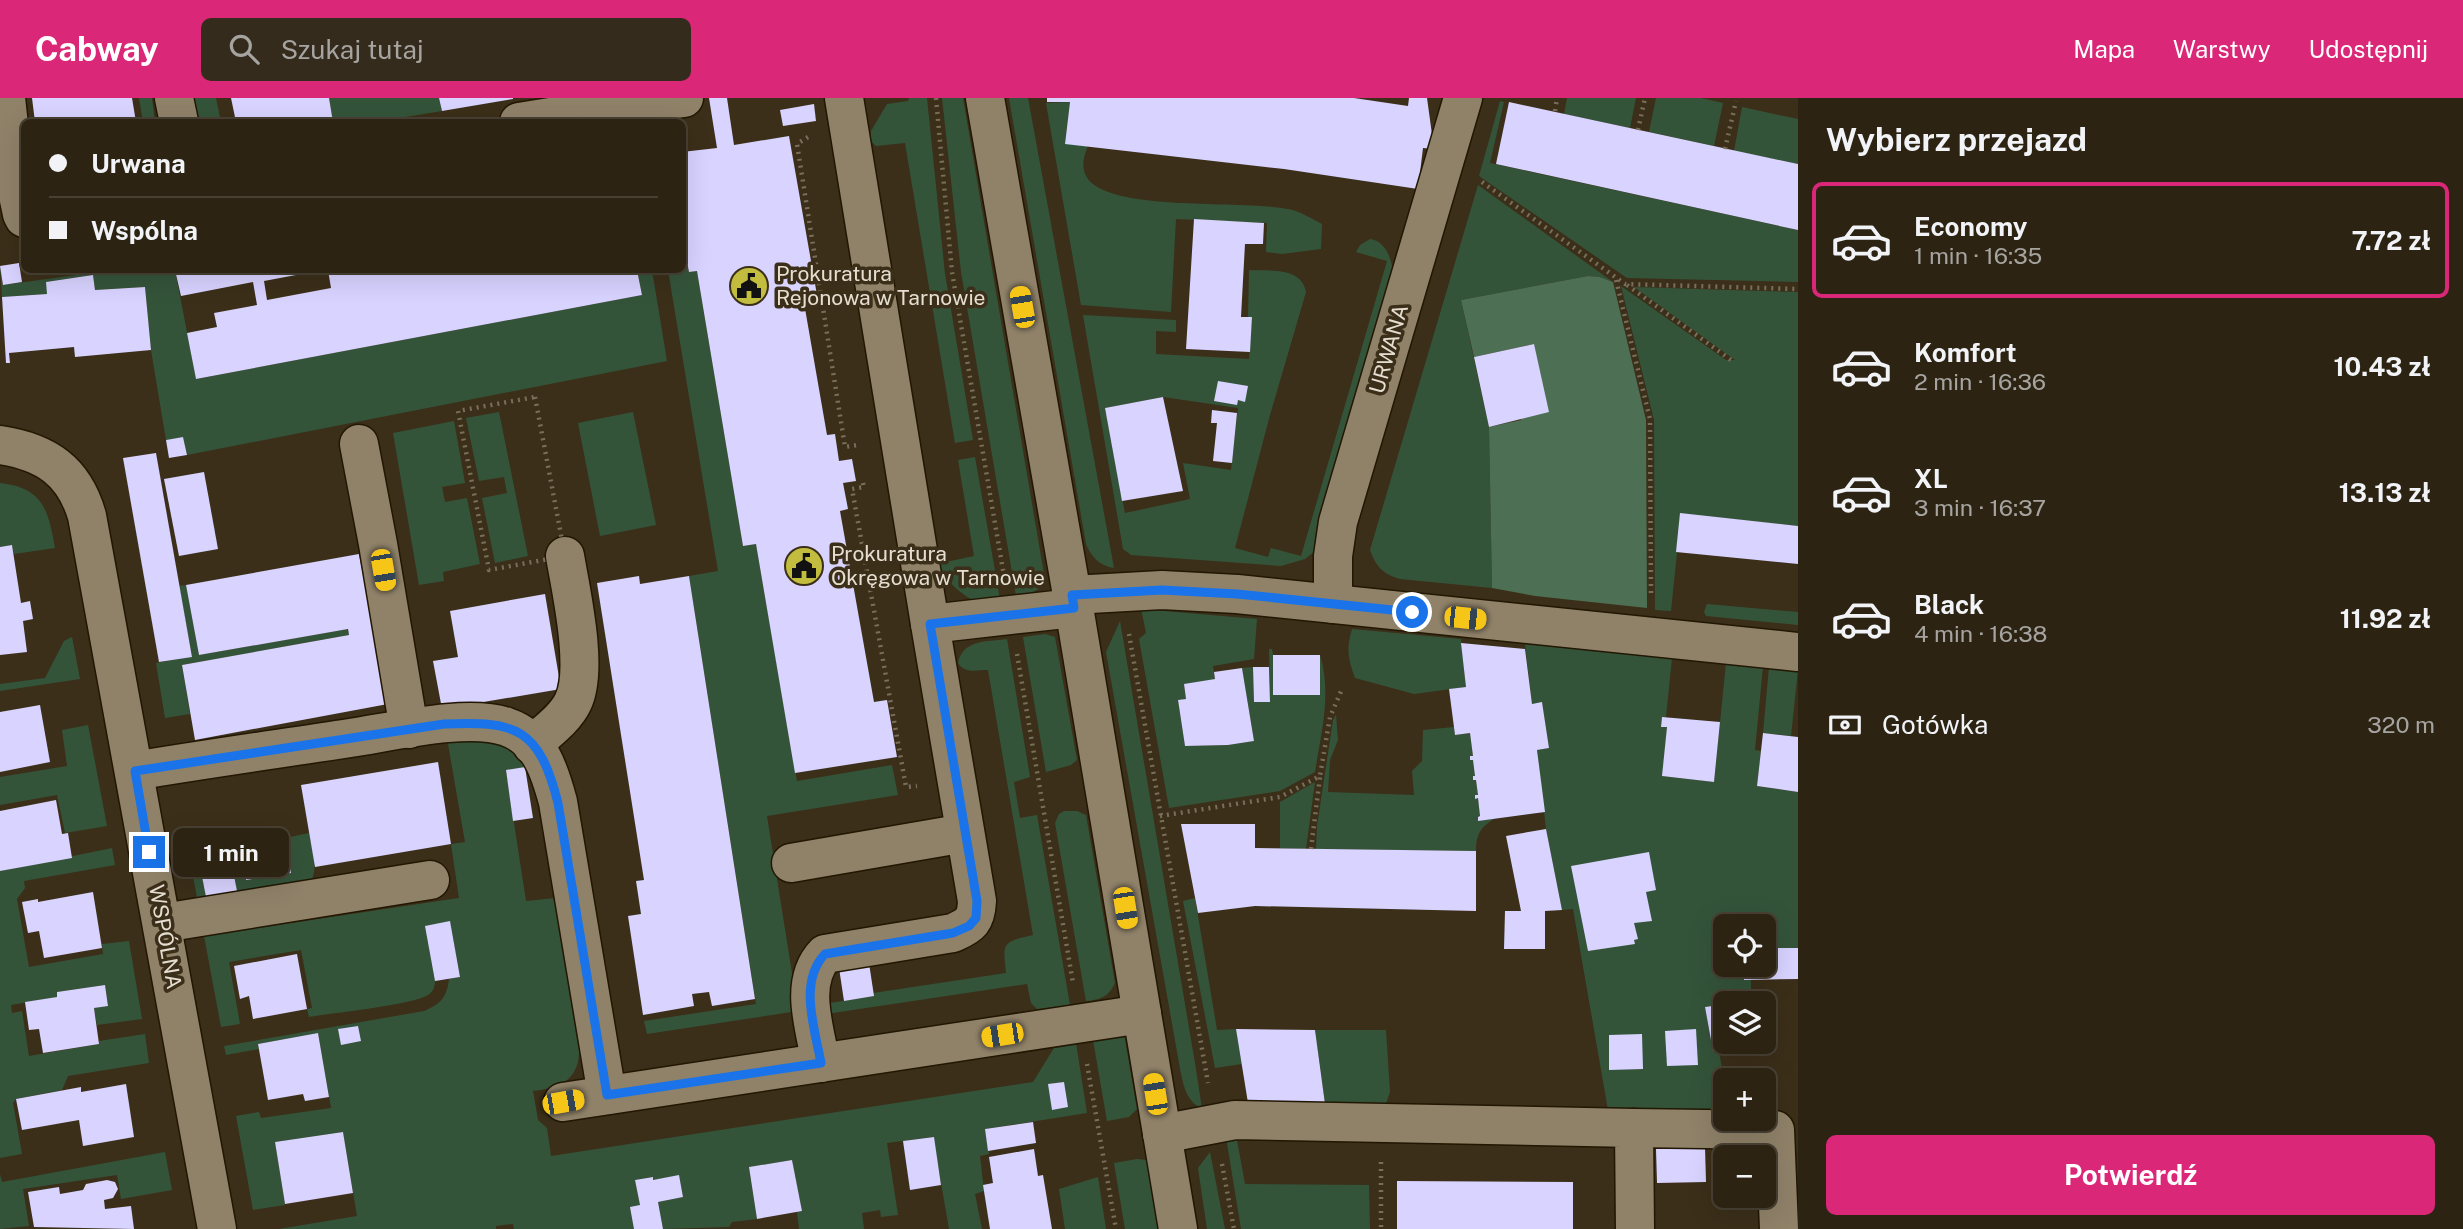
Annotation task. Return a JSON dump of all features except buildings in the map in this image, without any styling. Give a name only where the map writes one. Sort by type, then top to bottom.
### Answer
[{"type":"street","points":[[6,98],[15,181],[21,209]]},
{"type":"street","points":[[174,98],[178,119]]},
{"type":"street","points":[[539,119],[684,98]]},
{"type":"street","points":[[821,1063],[810,994],[817,962],[825,954],[835,951],[953,933],[969,926],[976,918],[977,901],[844,98]]},
{"type":"street","points":[[985,98],[1073,601],[1178,1229]]},
{"type":"street","name":"URWANA","points":[[1333,604],[1333,556],[1338,522],[1463,98]]},
{"type":"street","points":[[359,444],[409,729]]},
{"type":"street","name":"WSPÓLNA","points":[[0,445],[42,457],[56,466],[82,496],[88,516],[217,1229]]},
{"type":"street","points":[[532,745],[565,715],[574,701],[578,687],[578,637],[565,556]]},
{"type":"street","points":[[930,624],[1010,614],[1123,593],[1162,590],[1333,604],[1798,652]]},
{"type":"street","points":[[135,771],[444,724],[497,724],[518,732],[544,757],[551,774],[607,1095]]},
{"type":"street","points":[[791,863],[965,833]]},
{"type":"street","points":[[163,923],[430,880]]},
{"type":"street","points":[[563,1102],[1142,1014]]},
{"type":"street","points":[[1162,1135],[1235,1120],[1775,1130],[1779,1229]]},
{"type":"street","points":[[1634,1128],[1634,1229]]},
{"type":"path","points":[[936,98],[953,272],[1116,1229]]},
{"type":"path","points":[[1555,111],[1557,98]]},
{"type":"path","points":[[1638,130],[1645,98]]},
{"type":"path","points":[[1725,149],[1736,101]]},
{"type":"path","points":[[816,131],[797,144],[845,447],[857,445],[859,456]]},
{"type":"path","points":[[1473,176],[1731,360]]},
{"type":"path","points":[[1615,279],[1650,419],[1650,637]]},
{"type":"path","points":[[1625,284],[1798,289]]},
{"type":"path","points":[[535,397],[565,556],[489,570],[458,411],[535,397]]},
{"type":"path","points":[[863,477],[864,487],[852,489],[906,788],[919,785]]},
{"type":"path","points":[[1123,593],[1234,1229]]},
{"type":"path","points":[[1311,849],[1330,717],[1342,689]]},
{"type":"path","points":[[1160,816],[1280,797],[1320,776]]},
{"type":"path","points":[[1380,1123],[1381,1229]]},
{"type":"green space","points":[[139,98],[152,98],[155,119],[142,119]]},
{"type":"green space","points":[[194,98],[216,98],[220,119],[198,119]]},
{"type":"green space","points":[[329,98],[439,98],[442,111],[393,119],[332,119]]},
{"type":"green space","points":[[909,98],[927,98],[945,274],[973,440],[955,443],[905,143],[876,146],[870,140],[871,131],[887,104],[908,101]]},
{"type":"green space","points":[[942,98],[963,98],[1045,580],[1037,590],[1016,596],[961,272]]},
{"type":"green space","points":[[1009,98],[1028,98],[1114,568],[1096,560],[1086,544]]},
{"type":"green space","points":[[1567,98],[1636,98],[1630,128],[1564,114]]},
{"type":"green space","points":[[1656,98],[1701,98],[1723,103],[1714,146],[1649,132]]},
{"type":"green space","points":[[1500,101],[1504,102],[1490,163],[1798,230],[1798,282],[1627,278],[1479,176]]},
{"type":"green space","points":[[1070,102],[1065,143],[1088,146],[1083,166],[1086,176],[1093,184],[1132,198],[1268,206],[1292,210],[1322,224],[1321,249],[1282,254],[1266,252],[1267,223],[1176,219],[1171,312],[1081,305],[1046,103]]},
{"type":"green space","points":[[1742,107],[1798,119],[1798,164],[1734,151]]},
{"type":"green space","points":[[1478,185],[1613,282],[1588,276],[1461,300],[1489,427],[1492,588],[1400,579],[1381,569],[1370,550]]},
{"type":"green space","points":[[1370,239],[1386,249],[1394,281],[1315,551],[1305,559],[1281,566],[1131,555],[1123,549],[1083,315],[1176,320],[1176,332],[1156,331],[1156,354],[1249,359],[1252,318],[1248,317],[1249,270],[1284,272],[1298,278],[1306,292],[1235,548],[1268,557],[1271,548],[1301,556],[1387,261],[1356,252],[1360,245]],"holes":[[[1163,397],[1238,408],[1231,470],[1183,463],[1190,499],[1125,513],[1105,408]]]},
{"type":"green space","points":[[686,254],[689,272],[697,271],[743,546],[756,544],[797,781],[892,765],[898,795],[767,816],[798,1011],[647,1034],[644,1021],[756,1004],[689,576],[718,571],[668,273],[686,273]]},
{"type":"green space","points":[[0,266],[3,285],[91,273],[176,273],[196,379],[642,295],[638,273],[652,273],[667,361],[187,455],[183,437],[166,440],[151,350],[145,287],[95,290],[93,275],[47,282],[47,294],[2,297]]},
{"type":"green space","points":[[1588,276],[1613,282],[1646,420],[1647,608],[1535,596],[1492,588],[1489,427],[1521,420],[1534,344],[1474,357],[1461,300]]},
{"type":"green space","points":[[1621,286],[1726,360],[1735,360],[1634,287],[1798,292],[1798,526],[1681,514],[1671,611],[1655,610],[1654,420]]},
{"type":"green space","points":[[499,412],[528,556],[495,563],[482,498],[507,493],[504,477],[479,481],[466,418]]},
{"type":"green space","points":[[633,412],[656,525],[600,536],[578,423]]},
{"type":"green space","points":[[454,421],[465,483],[442,487],[445,502],[467,498],[480,564],[443,572],[444,581],[419,585],[393,433]]},
{"type":"green space","points":[[975,457],[1000,599],[985,602],[964,595],[940,567],[941,563],[974,556],[958,460]]},
{"type":"green space","points":[[0,483],[26,490],[41,503],[50,522],[55,548],[14,554],[12,545],[0,547]]},
{"type":"green space","points":[[186,585],[199,655],[347,629],[349,635],[182,665],[190,714],[165,718],[156,663],[192,656],[179,586]]},
{"type":"green space","points":[[1707,604],[1798,612],[1798,625],[1706,616],[1704,612]]},
{"type":"green space","points":[[1141,609],[1257,619],[1254,659],[1213,666],[1215,679],[1184,685],[1186,699],[1178,701],[1185,746],[1228,745],[1254,741],[1242,668],[1253,667],[1254,702],[1270,702],[1269,649],[1272,649],[1273,655],[1273,695],[1319,695],[1320,655],[1325,699],[1315,772],[1280,791],[1169,808],[1139,639],[1146,633]]},
{"type":"green space","points":[[1120,621],[1202,1109],[1187,1094],[1181,1074],[1106,652]]},
{"type":"green space","points":[[1352,629],[1461,639],[1466,687],[1414,694],[1355,678],[1349,654]]},
{"type":"green space","points":[[1045,634],[1055,637],[1077,760],[1071,765],[1046,772],[1023,637]]},
{"type":"green space","points":[[72,637],[80,679],[0,691],[0,684],[45,678],[64,641]]},
{"type":"green space","points":[[1007,639],[1030,777],[1014,782],[1020,818],[1037,815],[1070,1005],[1037,1009],[1031,1003],[1027,984],[826,1014],[824,1004],[873,996],[873,993],[1006,973],[1006,945],[1033,935],[988,670],[968,670],[958,663],[961,655],[970,646]]},
{"type":"green space","points":[[1525,644],[1672,658],[1666,717],[1662,718],[1661,726],[1667,727],[1663,776],[1714,782],[1726,663],[1763,666],[1755,750],[1761,751],[1757,786],[1798,792],[1798,948],[1776,948],[1776,914],[1713,914],[1713,977],[1744,977],[1744,980],[1751,980],[1751,991],[1713,991],[1713,1006],[1705,1007],[1713,1054],[1720,1054],[1722,1068],[1713,1068],[1713,1111],[1608,1110],[1573,909],[1562,910],[1546,829],[1537,750],[1549,748],[1542,703],[1532,704]]},
{"type":"green space","points":[[1769,667],[1798,669],[1791,736],[1763,733]]},
{"type":"green space","points":[[1336,715],[1338,740],[1330,760],[1328,792],[1414,795],[1412,771],[1422,761],[1423,730],[1454,727],[1455,735],[1470,733],[1473,756],[1470,759],[1473,760],[1473,777],[1478,795],[1475,795],[1475,798],[1478,798],[1480,816],[1478,821],[1496,818],[1480,831],[1476,851],[1316,849],[1317,826],[1333,720]]},
{"type":"green space","points":[[88,725],[107,826],[65,833],[57,795],[0,805],[0,777],[67,766],[62,730]]},
{"type":"green space","points":[[447,738],[481,740],[502,745],[519,757],[525,767],[506,771],[526,901],[556,898],[579,1044],[577,1065],[568,1079],[554,1087],[533,1091],[538,1120],[547,1128],[551,1156],[1033,1082],[1054,1048],[1076,1043],[1087,1113],[985,1129],[989,1154],[980,1156],[984,1191],[975,1194],[982,1229],[949,1229],[933,1137],[887,1143],[898,1215],[881,1217],[880,1210],[862,1213],[864,1229],[799,1229],[797,1212],[802,1211],[792,1160],[749,1167],[757,1219],[732,1222],[729,1227],[663,1229],[658,1202],[683,1197],[679,1176],[635,1180],[640,1205],[634,1229],[514,1229],[513,1224],[496,1226],[496,1229],[279,1229],[357,1216],[343,1132],[275,1142],[285,1205],[253,1210],[236,1116],[259,1112],[261,1118],[331,1108],[318,1033],[258,1044],[259,1049],[226,1055],[224,1046],[430,1008],[439,1003],[445,995],[449,979],[460,977],[450,922],[426,926],[435,981],[428,995],[389,1005],[309,1017],[307,1009],[312,1008],[301,950],[229,962],[240,1024],[221,1027],[204,936],[459,898],[451,844],[465,842]]},
{"type":"green space","points":[[1315,782],[1306,849],[1280,848],[1280,802]]},
{"type":"green space","points":[[1064,811],[1077,811],[1086,815],[1115,983],[1107,994],[1086,1001],[1055,823],[1059,814]]},
{"type":"green space","points":[[309,833],[314,865],[310,883],[238,897],[231,860],[201,866],[206,897],[197,898],[190,859],[241,850],[246,880],[290,873],[285,838]]},
{"type":"green space","points":[[112,848],[115,865],[24,881],[25,888],[17,899],[29,967],[103,954],[102,944],[129,941],[142,1019],[97,1025],[94,1008],[108,1005],[105,985],[57,992],[57,997],[11,1005],[12,1013],[22,1011],[29,1056],[145,1034],[149,1063],[68,1076],[62,1090],[16,1099],[13,1103],[22,1154],[0,1158],[0,871]]},
{"type":"green space","points":[[1195,898],[1217,1030],[1236,1029],[1242,1064],[1215,1068],[1183,901]]},
{"type":"green space","points":[[1315,1030],[1386,1030],[1390,1092],[1384,1109],[1325,1104]]},
{"type":"green space","points":[[1124,1034],[1137,1109],[1129,1117],[1107,1121],[1093,1040]]},
{"type":"green space","points":[[1236,1135],[1245,1184],[1369,1185],[1370,1229],[1241,1229],[1226,1137]]},
{"type":"green space","points":[[165,1152],[172,1190],[121,1199],[117,1175],[23,1189],[29,1226],[0,1229],[0,1174],[2,1182]]},
{"type":"green space","points":[[1210,1152],[1225,1229],[1207,1229],[1198,1168]]},
{"type":"green space","points":[[1147,1160],[1159,1229],[1125,1229],[1114,1163]]},
{"type":"green space","points":[[1098,1177],[1106,1229],[1065,1229],[1059,1189]]},
{"type":"place","name":"Prokuratura Rejonowa w Tarnowie","points":[[749,286]]},
{"type":"place","name":"Prokuratura Okręgowa w Tarnowie","points":[[804,566]]},
{"type":"route","points":[[149,852],[135,771],[444,724],[481,722],[508,727],[518,732],[544,757],[551,774],[607,1095],[821,1063],[810,994],[817,962],[825,954],[953,933],[969,926],[976,918],[977,901],[930,624],[1074,608],[1072,595],[1162,590],[1237,594],[1412,612]]}]
